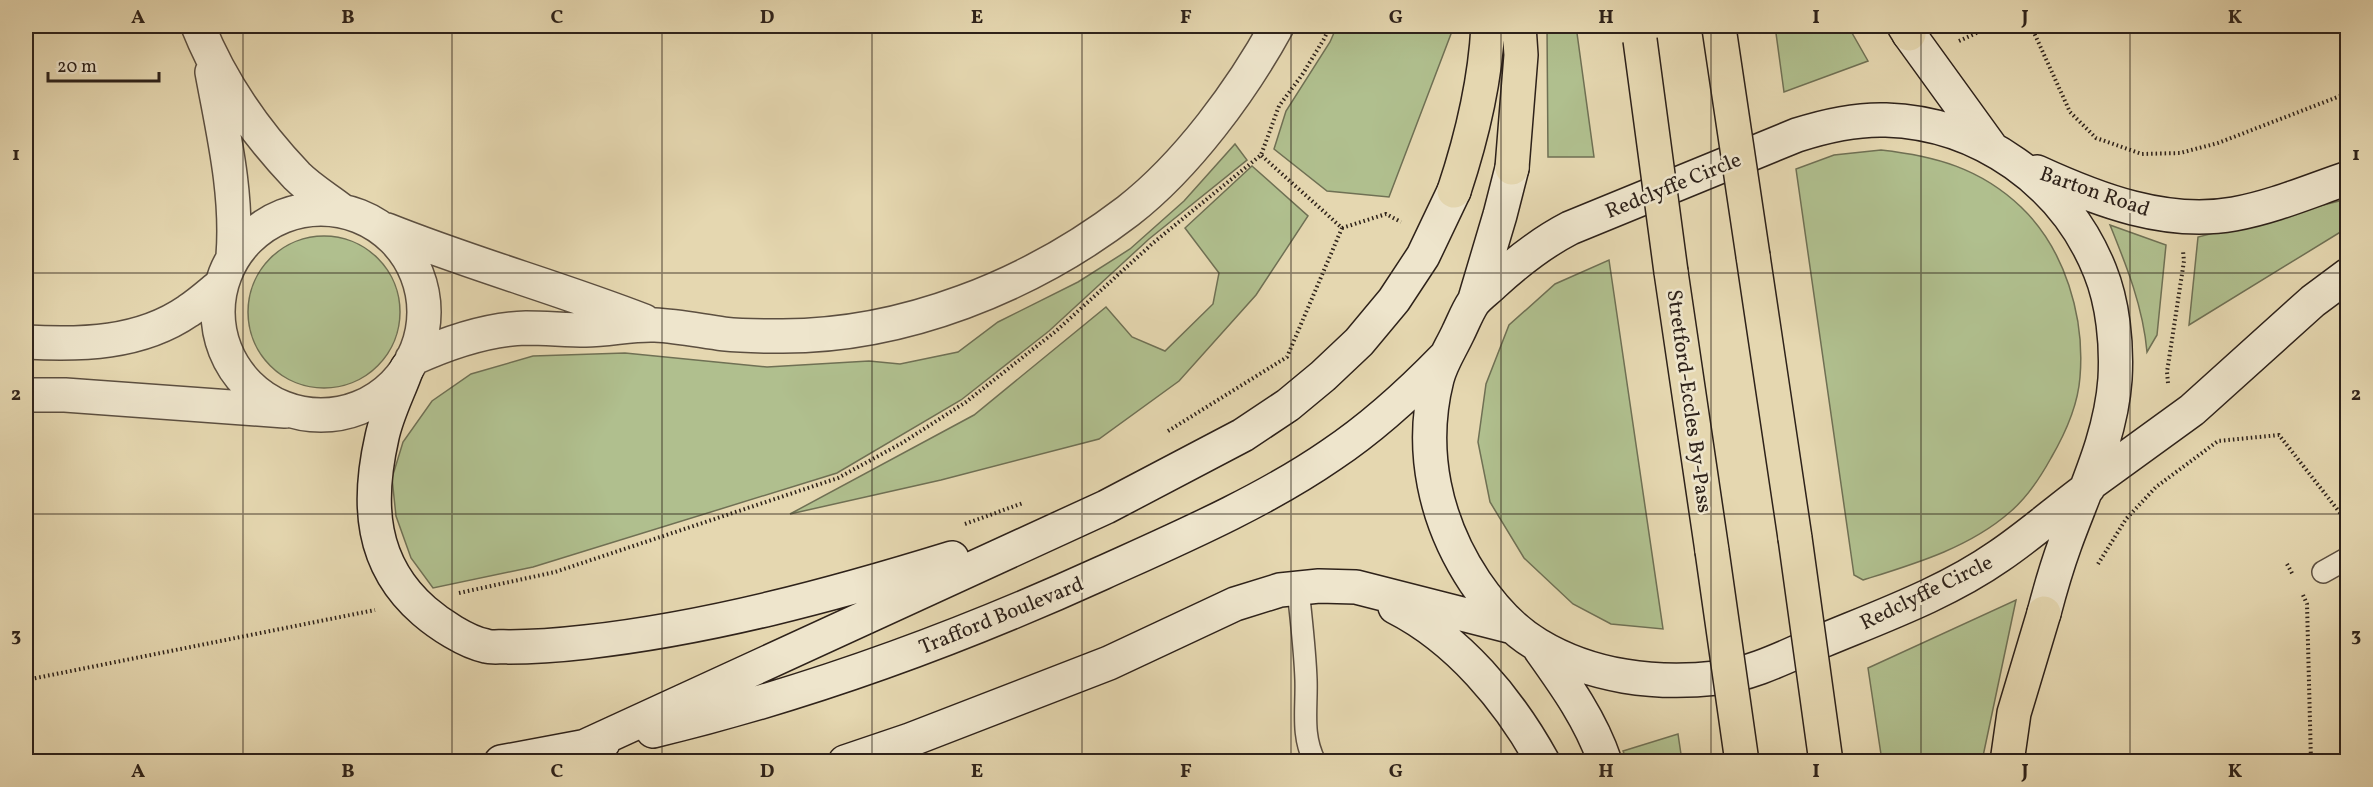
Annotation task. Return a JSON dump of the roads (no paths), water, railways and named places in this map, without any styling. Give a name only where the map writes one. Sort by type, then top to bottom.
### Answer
[{"type":"highway","points":[[1454,191],[1470,144],[1482,92],[1488,26]]},
{"type":"highway","points":[[1512,168],[1521,55],[1519,26]]},
{"type":"highway","points":[[1719,27],[1826,762]]},
{"type":"highway","name":"Stretford-Eccles By-Pass","points":[[1639,32],[1671,272],[1742,762]]},
{"type":"highway","points":[[2007,762],[2014,713],[2044,613]]},
{"type":"main road","points":[[26,395],[65,395],[320,415],[342,413],[369,403],[386,392],[409,364],[442,346],[474,336],[523,328],[587,330],[654,325],[727,334],[780,336],[840,334],[912,319],[993,290],[1059,258],[1130,210],[1174,168],[1222,113],[1245,81],[1277,26]]},
{"type":"main road","points":[[1906,30],[1990,146]]},
{"type":"main road","points":[[203,39],[246,113],[268,142],[298,177],[341,210]]},
{"type":"main road","points":[[203,39],[232,185],[235,230],[218,302],[219,331],[229,360],[248,384],[268,400],[292,412]]},
{"type":"main road","name":"Redclyffe Circle","points":[[1885,120],[1916,123],[1958,133],[1990,146],[2019,164],[2055,197],[2083,237],[2101,272],[2111,312],[2115,379],[2109,421],[2089,486],[1999,557],[1958,581],[1766,665],[1719,678],[1673,680],[1598,671],[1567,660],[1525,636],[1488,602],[1459,558],[1440,515],[1431,474],[1429,424],[1438,377],[1474,301],[1518,261],[1544,242],[1570,228],[1786,139],[1823,127],[1885,120]]},
{"type":"main road","name":"Barton Road","points":[[2019,164],[2108,201],[2141,210],[2205,218],[2266,207],[2348,178]]},
{"type":"main road","points":[[1474,301],[1512,168]]},
{"type":"main road","points":[[581,748],[1106,507],[1243,435],[1288,405],[1359,342],[1394,300],[1423,256],[1454,191]]},
{"type":"main road","points":[[26,342],[69,344],[122,339],[156,328],[186,312],[227,271],[251,235],[270,221],[304,210],[341,210],[358,215],[381,228],[431,248],[597,303],[654,325]]},
{"type":"main road","points":[[381,228],[407,254],[417,273],[422,290],[423,323],[418,347],[409,364],[382,435],[374,480],[375,525],[383,556],[398,583],[414,602],[441,626],[486,646],[541,648],[629,637],[719,620],[873,582],[1106,507]]},
{"type":"main road","points":[[2044,613],[2065,544],[2089,486],[2192,410],[2313,302],[2348,275]]},
{"type":"main road","name":"Trafford Boulevard","points":[[501,762],[581,748],[687,723],[801,691],[920,649],[1040,601],[1154,550],[1246,504],[1325,459],[1386,414],[1448,354]]},
{"type":"main road","points":[[845,762],[910,740],[1109,663],[1235,604],[1280,590],[1319,586],[1356,587],[1525,636],[1564,682],[1587,721],[1605,762]]},
{"type":"main road","points":[[1356,587],[1410,615],[1443,639],[1485,681],[1524,728],[1543,762]]},
{"type":"lane","points":[[2323,572],[2348,558]]},
{"type":"lane","points":[[1298,588],[1306,679],[1304,725],[1309,750],[1316,762]]}]
